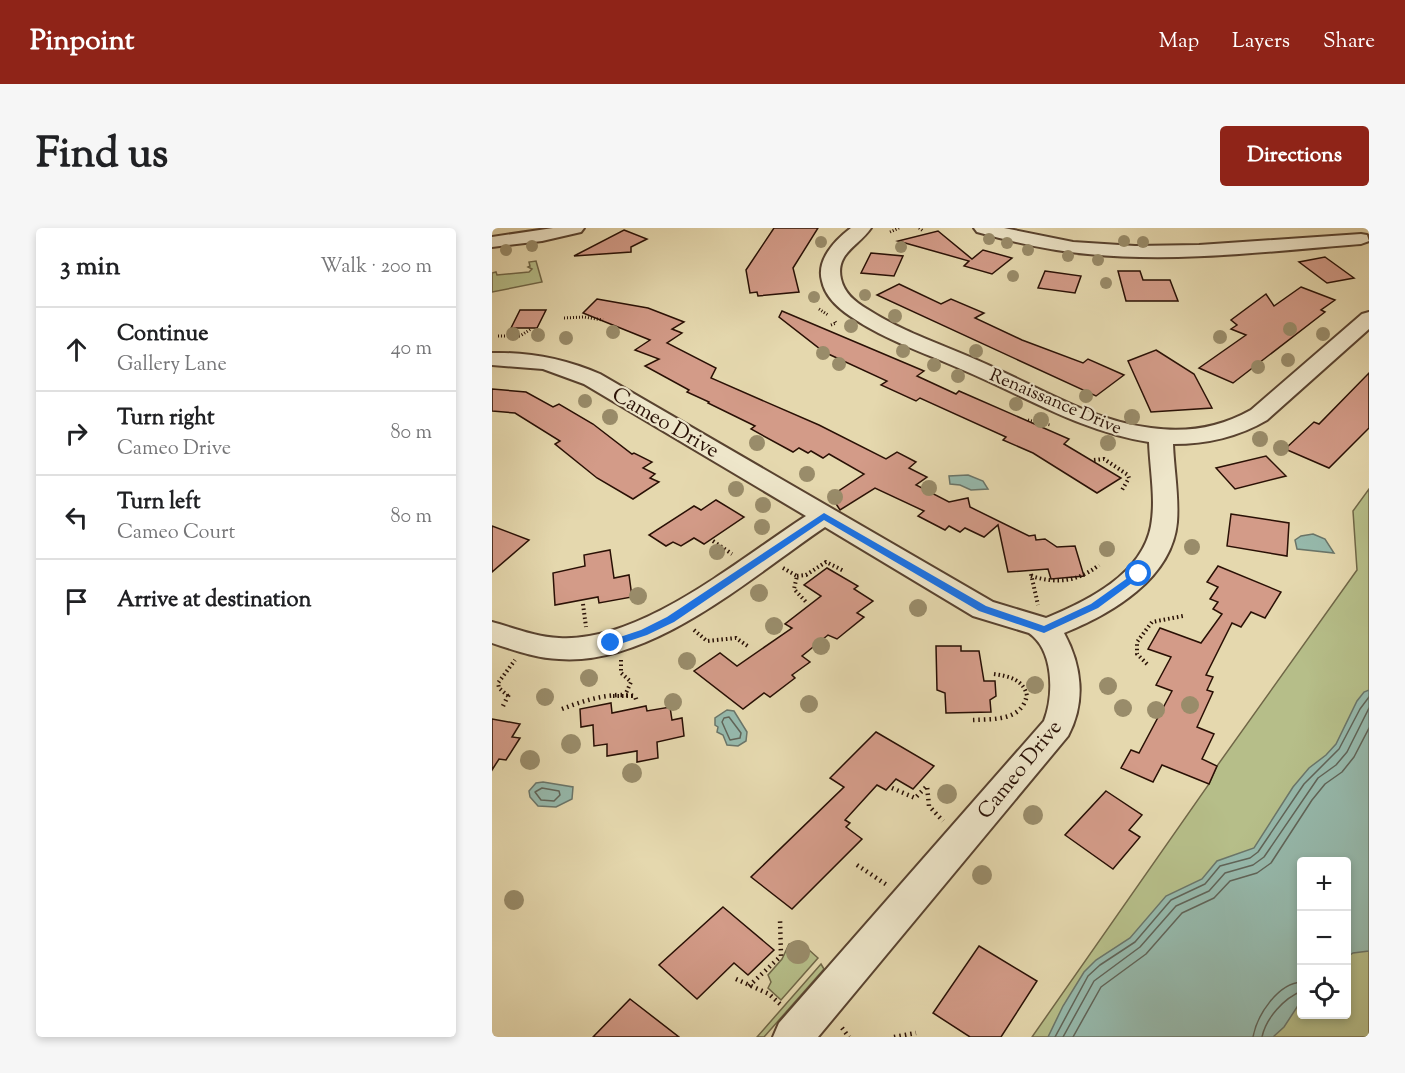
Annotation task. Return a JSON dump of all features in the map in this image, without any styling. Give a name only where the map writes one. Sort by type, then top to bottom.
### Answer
[{"type":"street","points":[[492,242],[542,236],[575,228]]},
{"type":"street","name":"Renaissance Drive","points":[[862,228],[841,244],[831,265],[835,290],[843,301],[858,313],[1100,423],[1136,434],[1183,437],[1222,432],[1252,420],[1369,318]]},
{"type":"street","points":[[983,228],[1045,243],[1121,251],[1171,251],[1360,238]]},
{"type":"street","name":"Cameo Drive","points":[[495,347],[583,374],[983,609],[1006,618],[1031,623],[1041,618],[1058,655],[1066,688],[1065,707],[1057,728],[793,1037]]},
{"type":"street","points":[[1041,618],[1108,598],[1139,574],[1151,560],[1164,525],[1161,437]]},
{"type":"street","points":[[492,632],[529,645],[574,649],[626,639],[670,619],[824,516]]},
{"type":"path","points":[[890,232],[899,228]]},
{"type":"path","points":[[919,228],[923,231]]},
{"type":"path","points":[[564,318],[584,317],[603,320]]},
{"type":"path","points":[[495,347],[531,329]]},
{"type":"path","points":[[1028,420],[1055,426]]},
{"type":"path","points":[[1094,460],[1104,459],[1128,475],[1129,478],[1122,490]]},
{"type":"path","points":[[779,566],[797,576],[812,572],[826,562],[844,571]]},
{"type":"path","points":[[1041,618],[1031,575],[1059,583],[1071,582],[1080,579],[1099,565]]},
{"type":"path","points":[[797,576],[794,589],[806,602]]},
{"type":"path","points":[[583,604],[586,633]]},
{"type":"path","points":[[1147,664],[1137,654],[1137,642],[1152,622],[1183,616]]},
{"type":"path","points":[[691,627],[708,641],[736,638],[749,647]]},
{"type":"path","points":[[621,656],[621,672],[631,682],[626,693]]},
{"type":"path","points":[[503,706],[509,694],[499,688],[498,683],[517,659]]},
{"type":"path","points":[[973,720],[999,719],[1011,715],[1024,703],[1026,690],[1023,683],[1016,678],[994,674]]},
{"type":"path","points":[[562,709],[579,702],[626,693],[635,696],[638,702]]},
{"type":"path","points":[[892,788],[915,798],[927,786],[928,807],[931,813],[943,821]]},
{"type":"path","points":[[857,865],[892,888]]},
{"type":"path","points":[[749,986],[762,978],[781,956],[780,919]]},
{"type":"path","points":[[736,979],[769,994],[781,1005]]},
{"type":"path","points":[[842,1028],[849,1037]]},
{"type":"path","points":[[894,1037],[916,1033]]},
{"type":"green space","points":[[536,261],[542,282],[492,292],[492,273],[496,272],[497,275],[529,272],[532,269],[528,267],[529,262]]},
{"type":"green space","points":[[1369,489],[1369,1037],[1032,1037],[1209,784],[1217,766],[1357,570],[1353,511]]},
{"type":"green space","points":[[799,941],[818,958],[781,1000],[768,988],[771,982],[768,975],[782,959],[789,944]]},
{"type":"green space","points":[[821,964],[824,969],[764,1037],[757,1037]]},
{"type":"water","points":[[968,475],[983,481],[988,489],[971,490],[950,484],[949,476]]},
{"type":"water","points":[[1313,534],[1325,539],[1334,553],[1297,549],[1295,540],[1301,536]]},
{"type":"water","points":[[1369,690],[1369,951],[1351,954],[1351,857],[1297,857],[1297,1007],[1284,1027],[1273,1037],[1048,1037],[1063,1006],[1084,972],[1096,960],[1130,938],[1166,896],[1202,879],[1217,861],[1254,848],[1293,787],[1309,768],[1336,744],[1357,701],[1364,692]]},
{"type":"water","points":[[727,710],[734,711],[747,732],[746,741],[738,746],[727,745],[723,735],[717,732],[715,718]]},
{"type":"water","points":[[536,783],[573,787],[572,799],[556,807],[538,806],[530,797],[529,791]]},
{"type":"building","points":[[774,228],[818,228],[793,268],[799,292],[758,296],[757,292],[750,293],[746,270]]},
{"type":"building","points":[[624,230],[647,239],[631,247],[631,252],[574,256]]},
{"type":"building","points":[[938,231],[972,259],[983,250],[1012,258],[992,274],[964,266],[969,261],[898,241]]},
{"type":"building","points":[[871,253],[903,256],[894,276],[861,273]]},
{"type":"building","points":[[1325,257],[1354,278],[1327,283],[1299,262]]},
{"type":"building","points":[[1045,271],[1081,276],[1075,293],[1038,288]]},
{"type":"building","points":[[1118,271],[1140,271],[1143,280],[1170,280],[1178,301],[1126,301]]},
{"type":"building","points":[[899,284],[941,304],[951,299],[984,313],[975,318],[1022,340],[1083,363],[1088,359],[1124,375],[1096,396],[877,295]]},
{"type":"building","points":[[1301,287],[1335,300],[1321,310],[1325,312],[1233,383],[1199,368],[1246,335],[1231,329],[1237,325],[1231,320],[1266,294],[1274,306]]},
{"type":"building","points":[[597,299],[648,308],[684,322],[672,329],[682,333],[667,343],[716,368],[711,378],[819,425],[886,459],[897,452],[916,462],[909,468],[927,477],[916,485],[949,502],[968,498],[970,507],[1029,536],[1035,535],[1036,540],[1045,539],[1057,547],[1075,546],[1084,576],[1051,579],[1048,569],[1008,572],[998,525],[984,537],[965,528],[960,532],[949,526],[945,530],[918,516],[924,511],[875,488],[840,510],[831,496],[864,474],[829,454],[823,458],[811,451],[808,453],[799,448],[793,452],[751,429],[755,426],[687,392],[689,390],[645,366],[659,359],[635,350],[650,340],[583,313]]},
{"type":"building","points":[[520,310],[546,310],[537,328],[511,328]]},
{"type":"building","points":[[782,311],[924,371],[917,376],[956,394],[959,391],[1069,439],[1064,444],[1121,478],[1097,493],[1033,453],[1003,440],[1006,437],[920,398],[916,401],[881,385],[887,381],[824,352],[779,317]]},
{"type":"building","points":[[1156,350],[1194,374],[1212,408],[1151,412],[1128,361]]},
{"type":"building","points":[[1369,373],[1369,428],[1329,468],[1285,449],[1314,422],[1319,424]]},
{"type":"building","points":[[492,389],[526,392],[553,407],[559,404],[593,424],[632,454],[652,462],[643,468],[655,474],[650,478],[659,482],[633,499],[597,478],[555,444],[560,441],[515,413],[492,411]]},
{"type":"building","points":[[1266,456],[1286,476],[1235,489],[1216,468]]},
{"type":"building","points":[[716,500],[744,517],[704,544],[694,538],[681,546],[673,542],[666,546],[649,535],[694,506],[701,510]]},
{"type":"building","points":[[1231,514],[1289,523],[1287,556],[1227,546]]},
{"type":"building","points":[[492,526],[529,540],[492,572]]},
{"type":"building","points":[[610,550],[614,578],[629,575],[632,597],[599,603],[598,597],[555,605],[553,573],[585,566],[584,555]]},
{"type":"building","points":[[1218,566],[1281,592],[1265,618],[1251,612],[1241,627],[1232,623],[1206,675],[1213,677],[1207,690],[1213,692],[1197,727],[1214,734],[1202,759],[1217,766],[1209,784],[1162,765],[1153,782],[1121,768],[1131,750],[1139,753],[1172,691],[1156,685],[1171,657],[1148,649],[1160,628],[1201,643],[1222,614],[1213,609],[1218,602],[1210,599],[1218,587],[1207,582]]},
{"type":"building","points":[[827,568],[858,586],[854,589],[873,601],[857,613],[864,617],[837,639],[828,635],[802,656],[810,662],[792,675],[795,678],[770,697],[764,693],[743,709],[694,671],[720,653],[737,666],[792,628],[785,624],[821,596],[804,585]]},
{"type":"building","points":[[936,646],[961,646],[961,651],[979,651],[984,681],[995,681],[996,696],[990,700],[991,712],[946,713],[945,693],[937,690]]},
{"type":"building","points":[[611,703],[612,713],[646,706],[647,711],[670,707],[672,720],[682,718],[684,736],[657,742],[658,758],[637,762],[637,751],[607,756],[607,744],[594,746],[593,725],[581,727],[580,709]]},
{"type":"building","points":[[492,719],[520,724],[512,737],[520,738],[506,760],[499,759],[492,770]]},
{"type":"building","points":[[876,732],[934,766],[913,789],[896,779],[886,790],[877,785],[845,820],[850,823],[846,827],[862,839],[792,909],[751,877],[844,787],[830,778]]},
{"type":"building","points":[[1106,791],[1142,815],[1129,830],[1140,837],[1113,869],[1065,835]]},
{"type":"building","points":[[723,907],[774,950],[748,975],[734,963],[697,999],[659,965]]},
{"type":"building","points":[[979,946],[1037,981],[1001,1037],[970,1037],[933,1013]]},
{"type":"building","points":[[630,999],[679,1037],[593,1037]]},
{"type":"route","points":[[611,643],[644,632],[670,619],[824,516],[983,609],[1006,618],[1031,623],[1044,630],[1095,606],[1139,574]]}]
